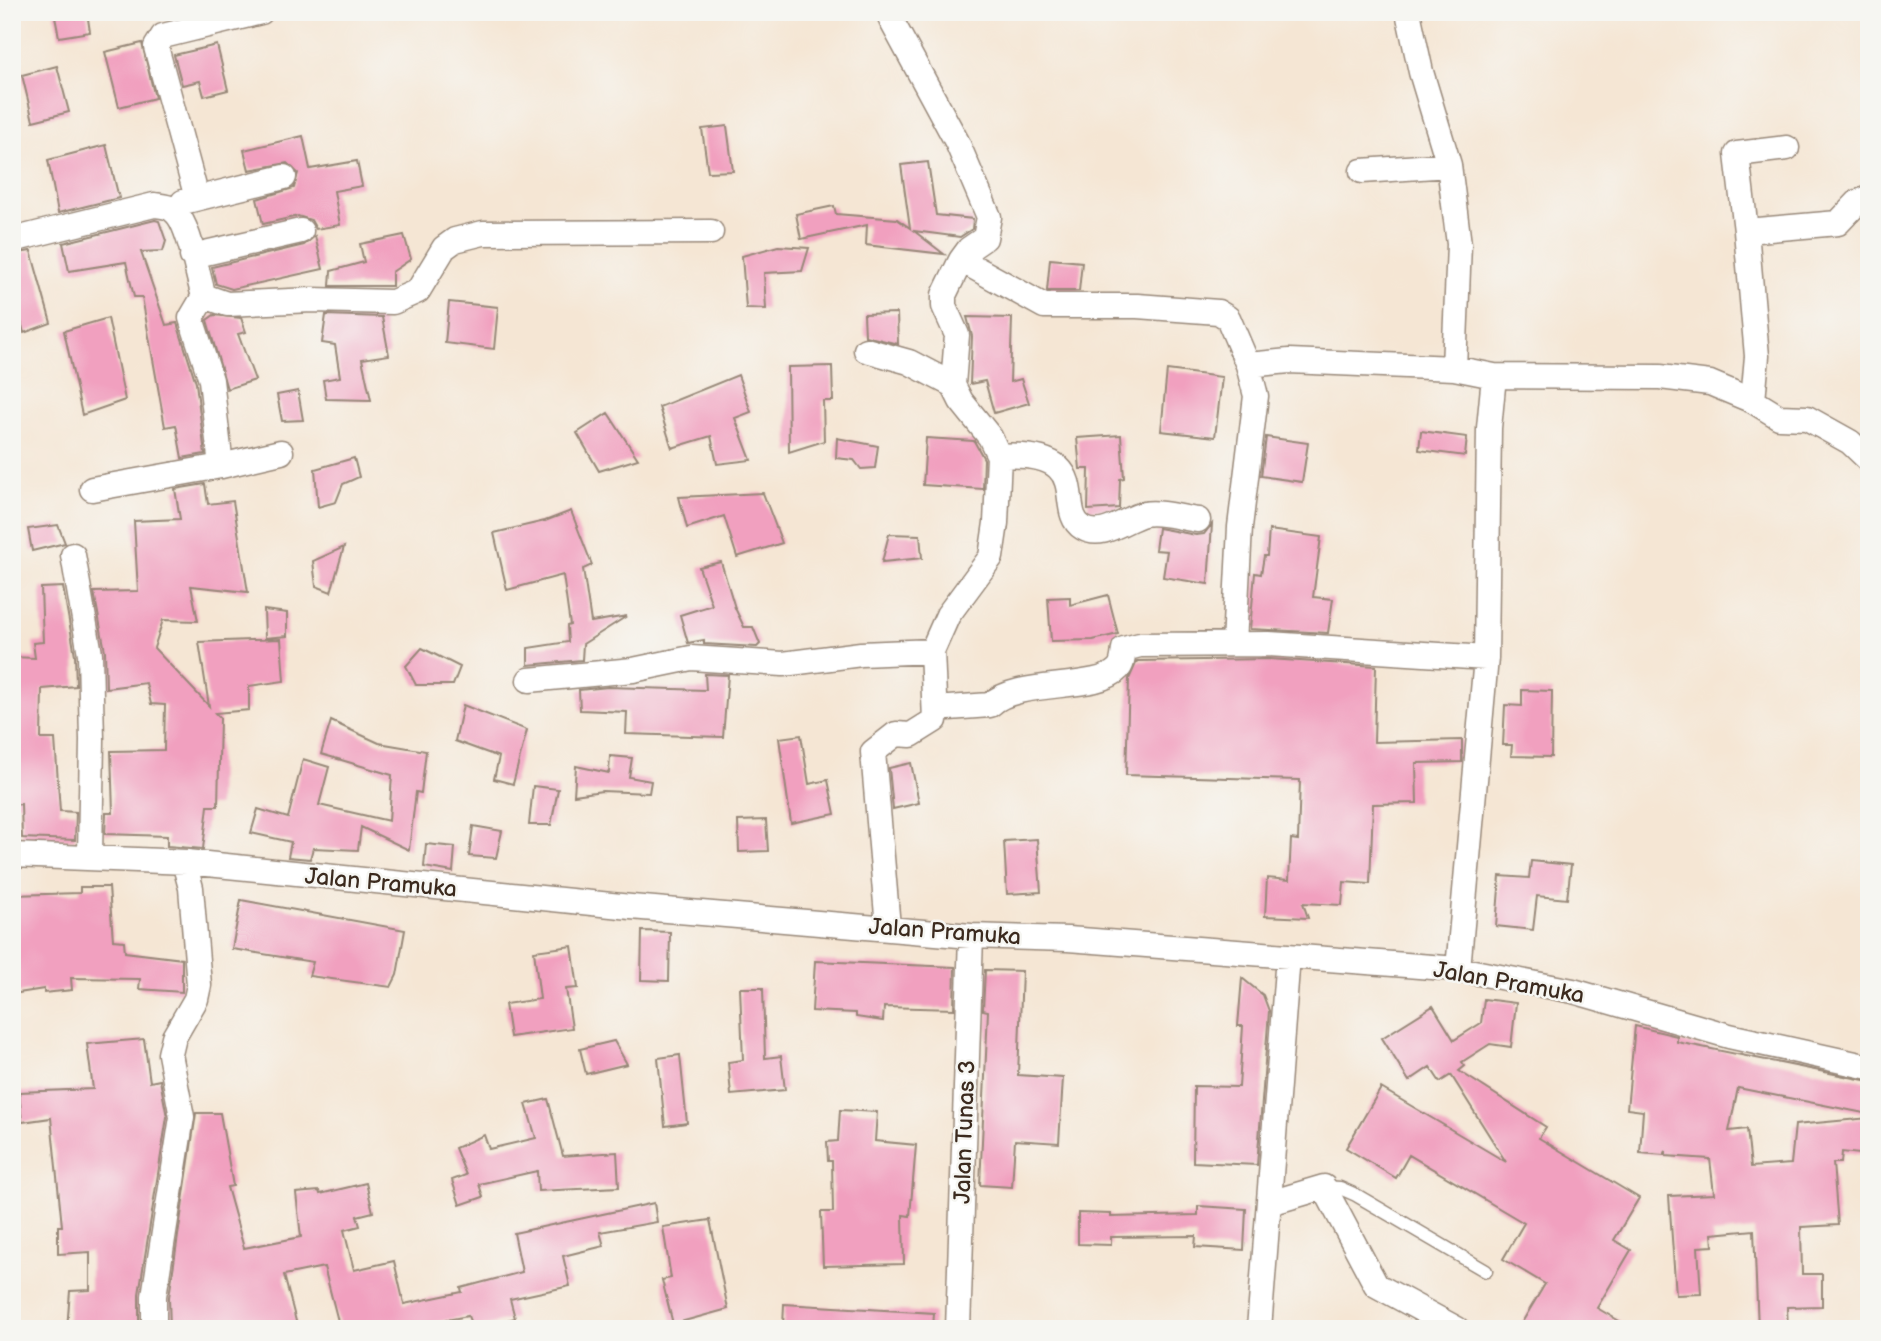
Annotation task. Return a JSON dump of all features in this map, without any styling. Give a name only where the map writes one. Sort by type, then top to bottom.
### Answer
[{"type":"street","points":[[197,198],[156,47],[163,36],[261,12]]},
{"type":"street","points":[[1408,12],[1421,72],[1449,165],[1459,244],[1454,368]]},
{"type":"street","points":[[888,927],[873,752],[896,734],[911,735],[935,720],[932,651],[948,615],[991,557],[996,523],[999,456],[990,437],[961,401],[953,385],[957,335],[948,317],[944,295],[961,260],[969,249],[985,238],[989,217],[957,142],[891,20]]},
{"type":"street","points":[[1753,401],[1757,356],[1737,154],[1787,148]]},
{"type":"street","points":[[1363,171],[1449,165]]},
{"type":"street","points":[[12,240],[284,177]]},
{"type":"street","points":[[1746,231],[1838,223],[1858,202],[1869,198]]},
{"type":"street","points":[[165,206],[176,212],[204,296],[191,318],[211,380],[221,466]]},
{"type":"street","points":[[192,256],[301,231]]},
{"type":"street","points":[[204,296],[227,304],[312,300],[386,303],[418,291],[444,248],[455,240],[484,233],[711,232]]},
{"type":"street","points":[[961,260],[1044,306],[1138,306],[1218,312],[1228,318],[1248,365],[1256,396],[1240,527],[1234,644]]},
{"type":"street","points":[[866,350],[909,362],[953,385]]},
{"type":"street","points":[[1248,365],[1289,361],[1454,368],[1494,376],[1660,377],[1710,383],[1753,401],[1779,417],[1807,418],[1850,442],[1869,460]]},
{"type":"street","points":[[1458,969],[1486,658],[1489,428],[1494,376]]},
{"type":"street","points":[[92,489],[221,466],[281,452]]},
{"type":"street","points":[[999,456],[1023,454],[1046,460],[1062,470],[1069,485],[1076,518],[1081,527],[1091,531],[1110,529],[1147,514],[1198,520]]},
{"type":"street","points":[[74,555],[90,654],[90,856]]},
{"type":"street","points":[[935,709],[990,705],[997,697],[1041,686],[1109,677],[1121,665],[1124,649],[1129,646],[1234,644],[1486,658]]},
{"type":"street","points":[[529,680],[633,670],[691,658],[783,664],[861,654],[932,651]]},
{"type":"street","name":"Jalan Pramuka","points":[[12,855],[90,856],[184,862],[618,905],[971,936],[1068,939],[1458,969],[1573,991],[1728,1036],[1869,1068]]},
{"type":"street","points":[[154,1329],[154,1296],[182,1117],[170,1054],[174,1037],[196,999],[199,985],[191,888],[184,862]]},
{"type":"street","name":"Jalan Tunas 3","points":[[958,1329],[971,936]]},
{"type":"street","points":[[1259,1329],[1288,956]]},
{"type":"street","points":[[1270,1203],[1324,1188],[1377,1285],[1457,1329]]},
{"type":"lane","points":[[1324,1188],[1340,1188],[1356,1195],[1486,1270]]},
{"type":"building","points":[[54,12],[87,12],[90,32],[59,37]]},
{"type":"building","points":[[142,43],[155,98],[119,107],[105,52]]},
{"type":"building","points":[[217,45],[228,90],[204,96],[200,81],[182,85],[174,55]]},
{"type":"building","points":[[57,66],[69,112],[33,121],[22,75]]},
{"type":"building","points":[[727,126],[733,171],[708,172],[702,129]]},
{"type":"building","points":[[303,136],[310,169],[357,161],[362,186],[334,191],[340,225],[316,229],[311,220],[298,216],[263,224],[257,199],[294,188],[298,173],[287,163],[249,170],[244,150]]},
{"type":"building","points":[[106,145],[119,198],[58,213],[48,160]]},
{"type":"building","points":[[928,162],[936,215],[973,219],[972,229],[960,237],[914,231],[944,254],[866,245],[867,225],[801,239],[796,214],[834,206],[836,214],[897,219],[910,228],[901,165]]},
{"type":"building","points":[[159,221],[166,241],[163,251],[141,252],[166,325],[177,323],[196,383],[205,454],[182,458],[176,425],[165,427],[142,297],[134,297],[126,262],[69,271],[63,243]]},
{"type":"building","points":[[404,235],[411,259],[392,272],[392,286],[330,286],[331,271],[364,262],[360,244]]},
{"type":"building","points":[[315,236],[323,269],[232,289],[216,284],[212,267],[304,245]]},
{"type":"building","points":[[778,246],[809,248],[802,271],[764,273],[766,309],[746,308],[742,256]]},
{"type":"building","points":[[31,251],[51,323],[24,333],[15,298],[12,299],[12,254]]},
{"type":"building","points":[[1050,259],[1082,262],[1079,291],[1047,291]]},
{"type":"building","points":[[449,302],[498,307],[494,349],[445,343]]},
{"type":"building","points":[[897,313],[898,344],[865,336],[864,314]]},
{"type":"building","points":[[214,315],[241,318],[246,332],[238,334],[255,380],[227,389],[207,320]]},
{"type":"building","points":[[326,315],[382,317],[389,355],[362,359],[371,400],[326,399],[323,380],[340,377],[335,345],[322,343]]},
{"type":"building","points":[[967,317],[1012,318],[1010,382],[1021,379],[1029,403],[994,413],[985,381],[970,384],[972,336]]},
{"type":"building","points":[[108,318],[125,400],[82,415],[64,331]]},
{"type":"building","points":[[832,366],[833,401],[823,401],[824,441],[789,452],[788,367]]},
{"type":"building","points":[[1167,370],[1222,377],[1215,437],[1161,431]]},
{"type":"building","points":[[738,375],[751,412],[735,418],[751,460],[717,464],[711,436],[672,448],[659,407]]},
{"type":"building","points":[[298,391],[303,420],[282,421],[277,395]]},
{"type":"building","points":[[608,413],[638,459],[599,471],[577,433]]},
{"type":"building","points":[[1421,431],[1467,437],[1465,456],[1419,450]]},
{"type":"building","points":[[1121,435],[1124,478],[1120,479],[1119,508],[1088,510],[1089,469],[1080,469],[1077,438]]},
{"type":"building","points":[[1266,437],[1308,443],[1302,482],[1261,476]]},
{"type":"building","points":[[837,438],[878,446],[875,468],[861,469],[854,460],[836,458]]},
{"type":"building","points":[[926,438],[974,441],[984,459],[983,489],[923,485]]},
{"type":"building","points":[[354,458],[359,477],[343,484],[336,502],[318,507],[315,469]]},
{"type":"building","points":[[205,484],[208,504],[233,501],[248,592],[191,586],[198,621],[163,620],[154,648],[209,706],[199,642],[281,639],[284,681],[249,686],[249,710],[215,713],[220,718],[218,806],[208,806],[203,849],[167,846],[167,836],[105,834],[106,813],[113,813],[111,751],[164,750],[165,705],[151,704],[146,683],[106,688],[105,651],[94,592],[138,591],[134,521],[180,519],[175,489]]},
{"type":"building","points":[[763,493],[782,543],[737,557],[724,516],[687,528],[679,497]]},
{"type":"building","points":[[571,511],[592,565],[583,569],[591,622],[627,616],[583,644],[582,660],[528,665],[528,648],[568,642],[567,626],[570,625],[563,575],[507,590],[494,533],[545,521]]},
{"type":"building","points":[[1212,524],[1208,584],[1163,577],[1167,551],[1155,550],[1158,528],[1196,535],[1204,534]]},
{"type":"building","points":[[58,525],[65,543],[32,551],[28,529]]},
{"type":"building","points":[[1269,530],[1321,537],[1313,597],[1333,599],[1328,633],[1250,629],[1255,573],[1261,574],[1264,556],[1267,556]]},
{"type":"building","points":[[889,534],[920,535],[922,558],[882,562]]},
{"type":"building","points":[[344,547],[331,592],[316,586],[313,561]]},
{"type":"building","points":[[721,562],[735,608],[744,627],[753,627],[760,644],[757,647],[704,644],[704,640],[688,643],[680,615],[712,605],[699,567]]},
{"type":"building","points":[[63,587],[75,655],[76,686],[42,689],[41,739],[55,739],[60,811],[76,812],[75,840],[22,838],[21,804],[14,805],[12,779],[12,657],[35,658],[33,643],[43,642],[41,588]]},
{"type":"building","points":[[1108,595],[1118,634],[1093,640],[1051,641],[1048,598],[1070,597],[1070,605]]},
{"type":"building","points":[[264,610],[287,613],[287,636],[265,638]]},
{"type":"building","points":[[422,648],[460,667],[453,685],[416,685],[406,666]]},
{"type":"building","points":[[1269,659],[1376,666],[1374,742],[1462,740],[1462,762],[1416,763],[1417,803],[1373,804],[1370,884],[1344,882],[1342,905],[1303,903],[1308,918],[1265,916],[1267,878],[1289,880],[1291,839],[1298,840],[1300,780],[1126,775],[1129,679],[1137,661]]},
{"type":"building","points":[[705,674],[728,675],[723,737],[626,734],[627,712],[580,710],[579,690],[608,687],[706,690]]},
{"type":"building","points":[[1522,690],[1552,691],[1551,757],[1511,756],[1512,745],[1503,745],[1505,705],[1522,706]]},
{"type":"building","points":[[463,705],[527,730],[513,784],[494,779],[499,757],[455,741]]},
{"type":"building","points":[[331,721],[379,743],[426,751],[421,793],[416,792],[409,850],[361,827],[358,850],[313,848],[310,859],[288,857],[291,842],[251,833],[258,809],[288,818],[303,759],[329,767],[319,805],[389,821],[392,775],[321,754]]},
{"type":"building","points":[[801,735],[809,784],[828,780],[835,814],[791,823],[779,738]]},
{"type":"building","points":[[610,756],[632,758],[629,777],[651,781],[649,793],[602,791],[574,795],[576,766],[609,773]]},
{"type":"building","points":[[911,763],[919,803],[893,809],[889,768]]},
{"type":"building","points":[[533,786],[558,789],[551,825],[529,825]]},
{"type":"building","points":[[766,820],[768,851],[739,852],[738,821]]},
{"type":"building","points":[[473,826],[502,831],[496,858],[469,856]]},
{"type":"building","points":[[1037,839],[1041,892],[1007,894],[1004,841]]},
{"type":"building","points":[[426,844],[455,847],[453,872],[424,867]]},
{"type":"building","points":[[1531,861],[1571,865],[1567,899],[1537,896],[1533,930],[1496,926],[1500,876],[1529,878]]},
{"type":"building","points":[[80,887],[109,887],[113,940],[124,941],[125,952],[182,959],[182,992],[139,989],[140,979],[71,978],[72,990],[44,993],[44,989],[12,994],[12,895],[80,893]]},
{"type":"building","points":[[241,900],[405,930],[397,975],[391,987],[309,976],[313,962],[232,949]]},
{"type":"building","points":[[642,931],[670,932],[669,981],[641,980]]},
{"type":"building","points":[[572,946],[578,988],[566,989],[572,1028],[510,1037],[505,1004],[540,999],[534,951]]},
{"type":"building","points":[[815,961],[955,967],[954,1009],[884,1007],[883,1021],[856,1017],[856,1013],[812,1011]]},
{"type":"building","points":[[985,970],[1022,971],[1018,1075],[1063,1078],[1059,1143],[1015,1140],[1012,1187],[980,1185],[988,1011],[983,1010]]},
{"type":"building","points":[[1242,978],[1263,995],[1269,1011],[1257,1165],[1193,1162],[1194,1086],[1239,1087],[1243,1026],[1238,1026]]},
{"type":"building","points":[[740,988],[763,988],[765,1058],[781,1056],[785,1090],[731,1095],[728,1062],[743,1060]]},
{"type":"building","points":[[1484,999],[1516,1003],[1511,1047],[1490,1044],[1462,1062],[1465,1066],[1459,1071],[1546,1127],[1539,1138],[1639,1198],[1614,1240],[1631,1250],[1597,1308],[1633,1329],[1518,1329],[1545,1284],[1503,1259],[1524,1223],[1409,1155],[1396,1178],[1346,1148],[1381,1088],[1506,1162],[1451,1075],[1440,1082],[1430,1067],[1409,1081],[1382,1038],[1433,1006],[1454,1040],[1481,1023]]},
{"type":"building","points":[[1635,1026],[1677,1036],[1677,1042],[1869,1081],[1869,1114],[1738,1088],[1729,1131],[1747,1129],[1751,1167],[1791,1164],[1795,1125],[1869,1118],[1869,1155],[1842,1152],[1841,1163],[1833,1163],[1838,1225],[1801,1227],[1802,1274],[1822,1274],[1822,1306],[1787,1307],[1788,1329],[1758,1329],[1754,1230],[1712,1234],[1713,1246],[1698,1247],[1701,1294],[1676,1295],[1669,1196],[1714,1194],[1710,1159],[1666,1156],[1666,1151],[1664,1155],[1640,1153],[1643,1111],[1627,1109]]},
{"type":"building","points":[[144,1039],[150,1082],[160,1080],[167,1117],[139,1294],[139,1327],[67,1329],[70,1291],[90,1290],[90,1252],[58,1254],[58,1226],[62,1226],[51,1118],[22,1122],[19,1092],[93,1089],[87,1044]]},
{"type":"building","points":[[614,1041],[627,1064],[586,1074],[580,1049]]},
{"type":"building","points":[[680,1055],[687,1123],[665,1126],[658,1058]]},
{"type":"building","points":[[548,1099],[563,1156],[617,1152],[619,1187],[538,1191],[537,1171],[479,1184],[483,1197],[460,1205],[452,1180],[466,1175],[455,1148],[484,1135],[489,1149],[536,1138],[526,1104]]},
{"type":"building","points":[[840,1110],[877,1112],[875,1141],[916,1145],[910,1216],[903,1215],[904,1264],[823,1266],[821,1212],[833,1212],[832,1161],[828,1161],[827,1142],[838,1141]]},
{"type":"building","points":[[196,1113],[220,1113],[233,1186],[227,1187],[244,1248],[301,1237],[296,1193],[319,1191],[320,1194],[366,1183],[373,1212],[357,1216],[360,1226],[344,1230],[354,1270],[394,1261],[404,1304],[462,1292],[461,1288],[522,1272],[514,1233],[654,1203],[657,1222],[600,1232],[604,1246],[563,1256],[570,1286],[510,1299],[515,1318],[473,1329],[468,1316],[426,1324],[427,1329],[340,1329],[324,1267],[284,1275],[298,1329],[170,1329],[169,1297]]},
{"type":"building","points":[[1198,1206],[1246,1209],[1244,1250],[1195,1247],[1196,1236],[1111,1237],[1111,1245],[1078,1244],[1078,1213],[1111,1214],[1111,1217],[1198,1215]]},
{"type":"building","points":[[710,1220],[728,1309],[673,1324],[662,1280],[671,1278],[663,1227]]},
{"type":"building","points":[[784,1304],[934,1313],[933,1329],[783,1327]]}]
